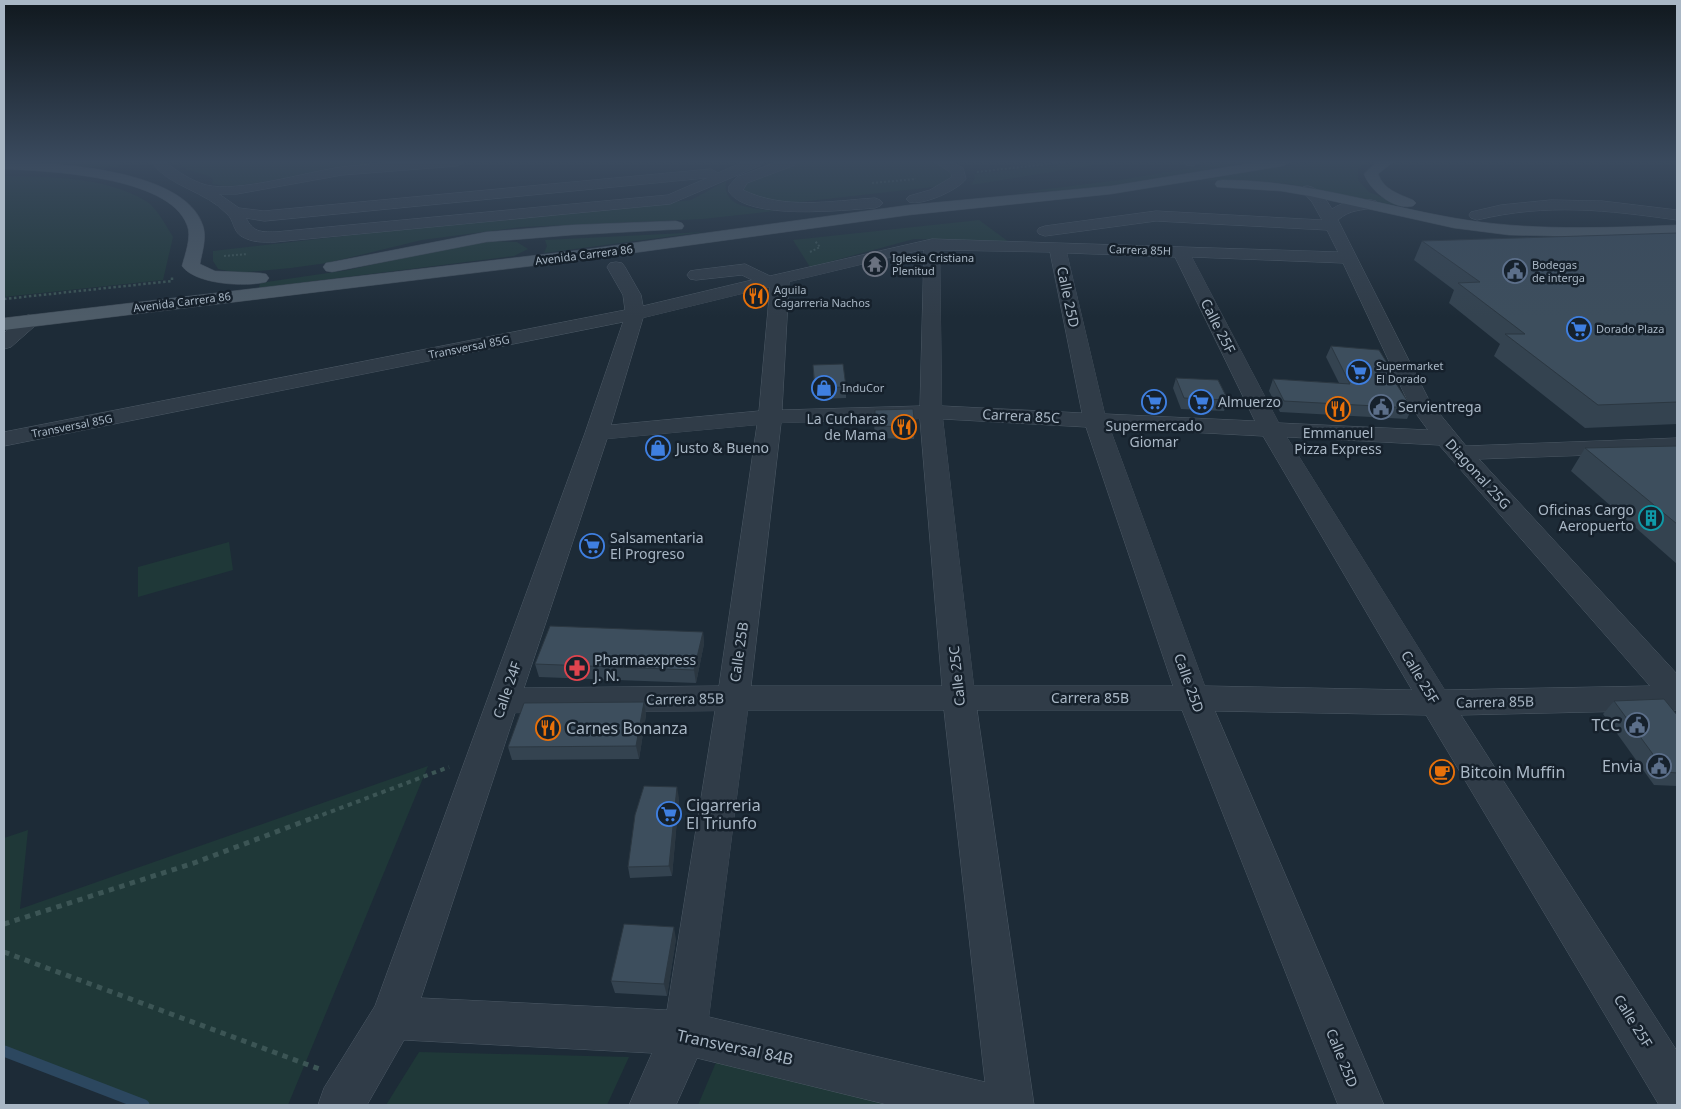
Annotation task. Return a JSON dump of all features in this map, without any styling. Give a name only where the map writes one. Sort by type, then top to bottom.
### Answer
[{"type":"main road","points":[[187,214],[195,225],[196,234],[191,266],[207,274],[218,276],[260,278]]},
{"type":"main road","name":"Avenida Carrera 86","points":[[4,309],[330,268],[486,237],[572,230],[685,226],[791,214]]},
{"type":"main road","name":"Avenida Carrera 86","points":[[4,324],[401,275],[492,266],[881,214]]},
{"type":"main road","points":[[1413,214],[1493,228],[1554,232],[1677,230]]},
{"type":"main road","points":[[1446,214],[1510,222],[1677,220]]},
{"type":"main road","points":[[486,237],[521,240],[532,244],[534,247],[530,254],[492,266]]},
{"type":"street","points":[[236,214],[244,231],[255,237],[275,237],[517,214]]},
{"type":"street","points":[[248,214],[264,216],[288,214]]},
{"type":"street","name":"Diagonal 25G","points":[[1326,214],[1420,404],[1453,446],[1665,669],[1677,697]]},
{"type":"street","points":[[1051,239],[1162,216],[1331,222],[1337,214]]},
{"type":"street","points":[[1477,215],[1483,214]]},
{"type":"street","name":"Carrera 85H","points":[[932,244],[1051,239],[1181,252],[1349,258]]},
{"type":"street","name":"Calle 25D","points":[[1051,239],[1095,419],[1193,698],[1361,1105]]},
{"type":"street","name":"Transversal 85G","points":[[4,439],[635,314],[884,253],[932,244]]},
{"type":"street","name":"Calle 25C","points":[[932,244],[931,412],[959,698],[1010,1105]]},
{"type":"street","name":"Calle 25F","points":[[1181,252],[1270,428],[1436,703],[1677,1092]]},
{"type":"street","points":[[616,267],[632,295],[635,314]]},
{"type":"street","points":[[696,275],[745,269],[774,280]]},
{"type":"street","name":"Calle 25B","points":[[652,1105],[685,1033],[733,698],[770,417],[774,280]]},
{"type":"street","name":"Calle 24F","points":[[348,1093],[392,1018],[597,433],[635,314]]},
{"type":"street","points":[[4,343],[28,321]]},
{"type":"street","name":"Carrera 85C","points":[[597,433],[770,417],[931,412],[1270,428],[1453,446],[1677,445]]},
{"type":"street","name":"Carrera 85B","points":[[503,701],[733,698],[1193,698],[1436,703],[1677,697]]},
{"type":"street","name":"Transversal 84B","points":[[392,1018],[685,1033],[984,1105]]},
{"type":"path","points":[[4,299],[172,281],[174,269],[191,266]]},
{"type":"path","points":[[4,924],[194,863],[484,754]]},
{"type":"path","points":[[4,952],[348,1093]]},
{"type":"green space","points":[[4,214],[158,214],[173,237],[163,280],[4,297]]},
{"type":"green space","points":[[570,214],[750,214],[703,219],[522,227],[422,240],[327,263],[237,273],[218,269],[213,261],[213,251],[414,228]]},
{"type":"green space","points":[[979,220],[1009,242],[914,239],[810,267],[793,240]]},
{"type":"green space","points":[[704,232],[544,253],[547,246],[545,240]]},
{"type":"green space","points":[[492,241],[517,242],[528,249],[514,256],[259,288],[260,283],[348,270],[424,253]]},
{"type":"green space","points":[[229,542],[233,570],[138,597],[138,567]]},
{"type":"green space","points":[[428,766],[288,1105],[144,1105],[4,1051],[4,838],[28,830],[20,909]]},
{"type":"green space","points":[[419,1052],[629,1057],[607,1105],[386,1105]]},
{"type":"green space","points":[[717,1060],[897,1105],[698,1105]]},
{"type":"building","name":"Dorado Plaza","points":[[1677,233],[1677,402],[1598,405],[1505,334],[1525,334],[1458,283],[1480,282],[1422,241]]},
{"type":"building","points":[[1331,346],[1379,350],[1394,374],[1389,373],[1412,408],[1284,401],[1273,379],[1350,384]]},
{"type":"building","points":[[843,364],[846,387],[815,388],[813,365]]},
{"type":"building","points":[[1176,378],[1218,380],[1228,400],[1184,398]]},
{"type":"building","points":[[913,409],[915,427],[875,426],[875,410]]},
{"type":"building","points":[[1677,446],[1677,524],[1585,448]]},
{"type":"building","points":[[550,626],[703,632],[694,670],[535,664]]},
{"type":"building","points":[[1664,699],[1677,715],[1677,773],[1666,772],[1614,701]]},
{"type":"building","points":[[644,702],[636,746],[508,747],[524,703]]},
{"type":"building","points":[[644,786],[677,787],[669,866],[628,867],[635,815]]},
{"type":"building","points":[[624,924],[674,927],[664,984],[611,981]]},
{"type":"waterway","points":[[4,1051],[144,1105]]},
{"type":"place","name":"Iglesia Cristiana Plenitud","points":[[875,264]]},
{"type":"place","name":"Bodegas de interga","points":[[1515,271]]},
{"type":"place","name":"Aguila Cagarreria Nachos","points":[[756,296]]},
{"type":"place","name":"Dorado Plaza","points":[[1579,329]]},
{"type":"place","name":"Supermarket El Dorado","points":[[1359,372]]},
{"type":"place","name":"InduCor","points":[[824,388]]},
{"type":"place","name":"Supermercado Giomar","points":[[1154,402]]},
{"type":"place","name":"Almuerzo","points":[[1201,402]]},
{"type":"place","name":"Servientrega","points":[[1381,407]]},
{"type":"place","name":"Emmanuel Pizza Express","points":[[1338,409]]},
{"type":"place","name":"La Cucharas de Mama","points":[[904,427]]},
{"type":"place","name":"Justo & Bueno","points":[[658,448]]},
{"type":"place","name":"Oficinas Cargo Aeropuerto","points":[[1651,518]]},
{"type":"place","name":"Salsamentaria El Progreso","points":[[592,546]]},
{"type":"place","name":"Pharmaexpress J. N.","points":[[577,668]]},
{"type":"place","name":"TCC","points":[[1637,725]]},
{"type":"place","name":"Carnes Bonanza","points":[[548,728]]},
{"type":"place","name":"Envia","points":[[1659,766]]},
{"type":"place","name":"Bitcoin Muffin","points":[[1442,772]]},
{"type":"place","name":"Cigarreria El Triunfo","points":[[669,814]]}]
